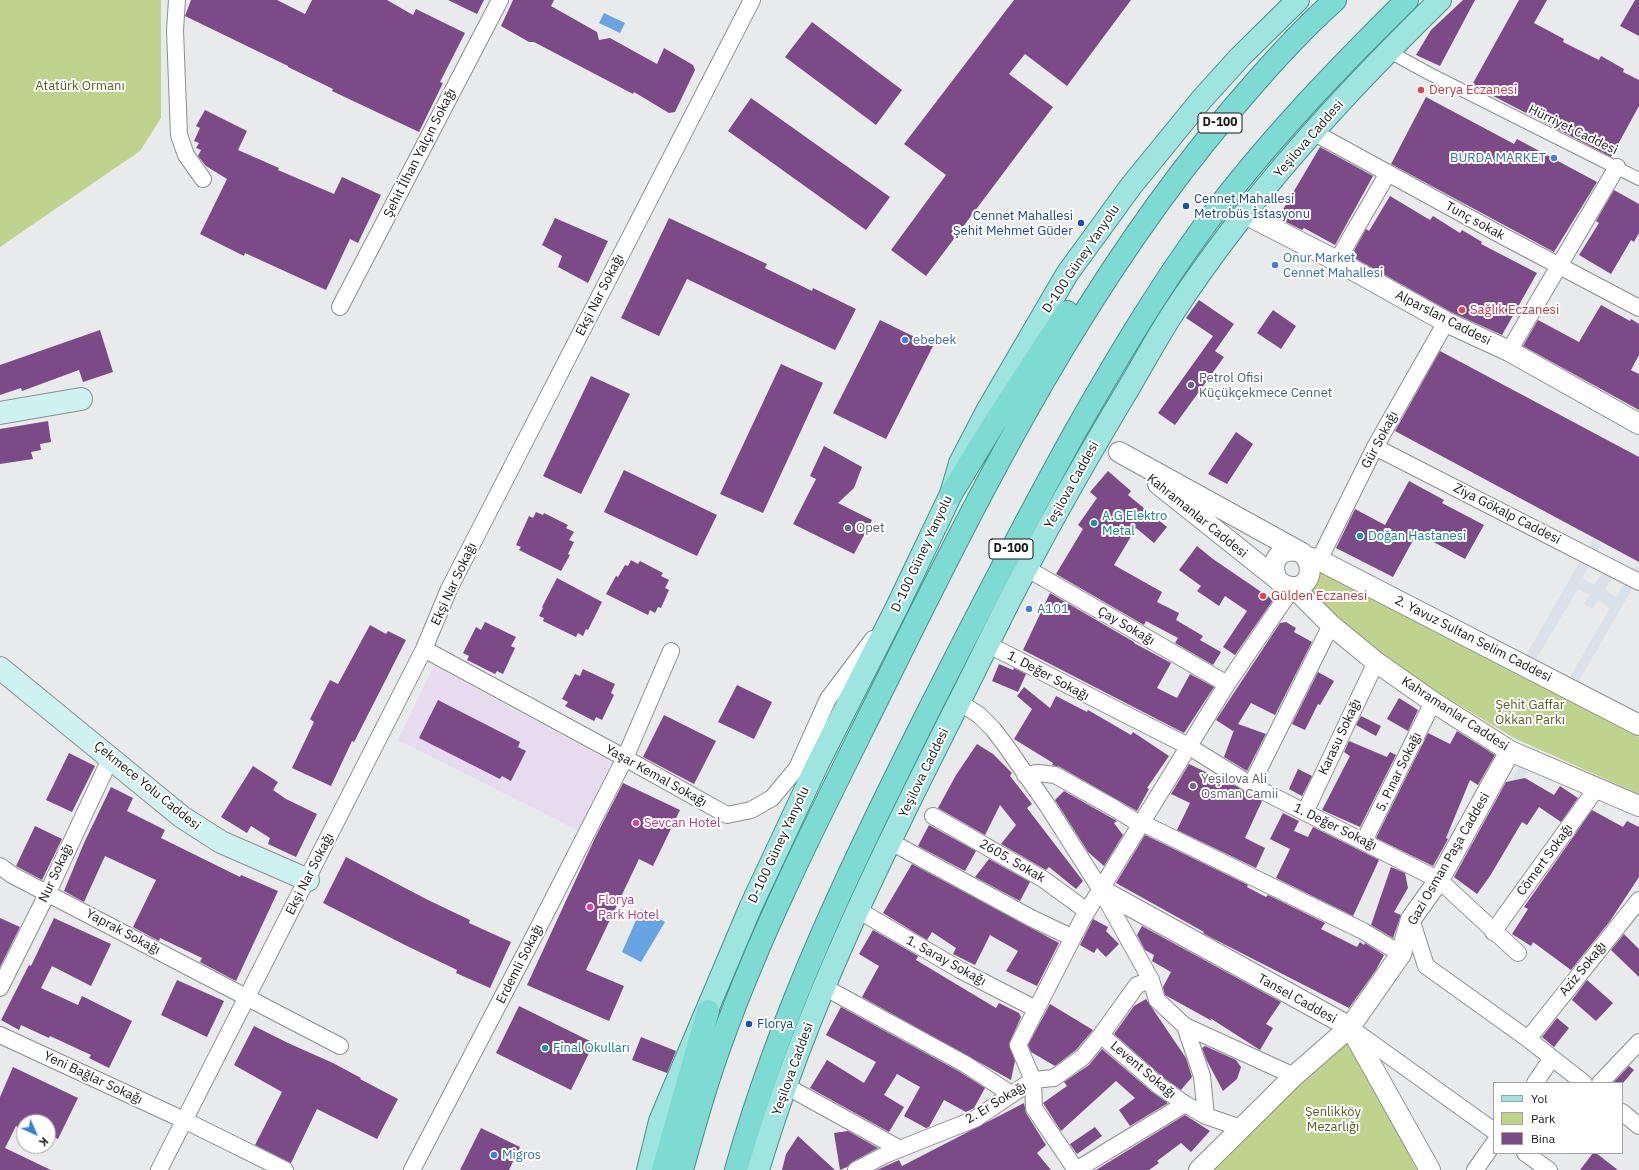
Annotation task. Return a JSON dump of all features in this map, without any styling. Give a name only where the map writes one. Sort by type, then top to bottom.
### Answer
[{"type":"highway","name":"D-100","points":[[682,1170],[719,1048],[754,960],[790,877],[897,659],[964,528],[1052,367],[1089,303],[1162,196],[1204,142],[1275,59],[1335,0]]},
{"type":"highway","name":"D-100","points":[[736,1170],[759,1094],[781,1031],[832,913],[890,787],[1010,550],[1127,340],[1203,228],[1263,152],[1330,76],[1407,0]]},
{"type":"highway","points":[[951,494],[994,422],[1077,296],[1119,240],[1139,217],[1162,196]]},
{"type":"highway","points":[[663,1170],[708,1011]]},
{"type":"main road","name":"D-100 Güney Yanyolu","points":[[648,1170],[660,1121],[688,1052],[708,1011],[751,906],[800,800],[897,607],[951,494],[960,463],[987,411],[1067,274],[1131,186],[1212,88],[1298,0]]},
{"type":"main road","name":"Yeşilova Caddesi","points":[[758,1170],[786,1086],[824,986],[858,910],[922,773],[987,644],[1026,568],[1099,438],[1174,313],[1245,214],[1313,132],[1388,51],[1440,0]]},
{"type":"main road","points":[[0,413],[81,399]]},
{"type":"main road","name":"Çekmece Yolu Caddesi","points":[[0,668],[182,816],[220,842],[308,880]]},
{"type":"street","points":[[177,0],[176,30],[179,135],[186,155],[203,179]]},
{"type":"street","name":"Şehit İlhan Yalçın Sokağı","points":[[340,307],[500,0]]},
{"type":"street","name":"Ekşi Nar Sokağı","points":[[159,1170],[186,1121],[424,649],[449,589],[752,0]]},
{"type":"street","points":[[1270,27],[1284,0]]},
{"type":"street","name":"Hürriyet Caddesi","points":[[1388,51],[1428,74],[1639,179]]},
{"type":"street","name":"Tunç sokak","points":[[1313,132],[1558,266],[1639,308]]},
{"type":"street","points":[[1509,351],[1617,167]]},
{"type":"street","points":[[1337,261],[1388,173]]},
{"type":"street","name":"Alparslan Caddesi","points":[[1245,214],[1337,261],[1446,322],[1509,351],[1639,424]]},
{"type":"street","name":"Gür Sokağı","points":[[1308,556],[1374,447],[1446,322]]},
{"type":"street","points":[[1099,438],[1119,452]]},
{"type":"street","name":"Ziya Gökalp Caddesi","points":[[1374,447],[1639,582]]},
{"type":"street","name":"2. Yavuz Sultan Selim Caddesi","points":[[1119,452],[1308,556],[1639,725]]},
{"type":"street","name":"Kahramanlar Caddesi","points":[[1119,452],[1231,544],[1285,583],[1376,662],[1433,702],[1510,751],[1596,789],[1639,806]]},
{"type":"street","points":[[1284,552],[1308,556],[1311,568],[1308,579],[1298,586],[1285,583],[1274,567],[1276,561],[1284,552]]},
{"type":"street","name":"Çay Sokağı","points":[[1026,568],[1226,684]]},
{"type":"street","points":[[1185,1104],[1076,1170],[1034,1108],[1034,1080],[1018,1045],[1087,911],[1226,684],[1285,583]]},
{"type":"street","name":"Yaşar Kemal Sokağı","points":[[424,649],[625,758],[726,815],[751,810],[772,798],[797,768],[828,699],[897,607]]},
{"type":"street","points":[[1251,785],[1331,624]]},
{"type":"street","name":"1. Değer Sokağı","points":[[987,644],[1188,746],[1251,785],[1439,880],[1518,953]]},
{"type":"street","name":"Erdemli Sokağı","points":[[412,1170],[528,949],[625,758],[671,651]]},
{"type":"street","name":"Karasu Sokağı","points":[[1305,812],[1376,662]]},
{"type":"street","points":[[959,702],[979,715],[993,729],[1047,805],[1101,890],[1151,980],[1157,1000],[1185,1026],[1294,1076]]},
{"type":"street","name":"5. Pınar Sokağı","points":[[1364,841],[1433,702]]},
{"type":"street","name":"Gazi Osman Paşa Caddesi","points":[[1199,1170],[1294,1076],[1350,1028],[1401,954],[1411,919],[1439,880],[1510,751]]},
{"type":"street","name":"Nur Sokağı","points":[[0,988],[48,892],[111,757]]},
{"type":"street","points":[[1025,775],[1038,773],[1055,775],[1141,824],[1357,928],[1401,954]]},
{"type":"street","name":"Cömert Sokağı","points":[[1494,932],[1596,789]]},
{"type":"street","name":"2605. Sokak","points":[[933,816],[1044,879],[1087,911]]},
{"type":"street","points":[[891,842],[1032,918],[1073,938]]},
{"type":"street","name":"Yaprak Sokağı","points":[[0,866],[12,875],[48,892],[340,1046]]},
{"type":"street","name":"Tansel Caddesi","points":[[1101,890],[1350,1028],[1430,1170]]},
{"type":"street","name":"Aziz Sokağı","points":[[1528,1039],[1639,900]]},
{"type":"street","name":"1. Saray Sokağı","points":[[858,910],[962,971],[1036,1009]]},
{"type":"street","points":[[1411,919],[1426,966],[1528,1039],[1583,1082]]},
{"type":"street","name":"2. Er Sokağı","points":[[856,1170],[900,1149],[974,1119],[1034,1080],[1054,1078],[1082,1057],[1102,1035],[1137,985],[1151,980]]},
{"type":"street","points":[[824,986],[965,1064],[1011,1094]]},
{"type":"street","points":[[1185,1026],[1202,1076],[1206,1116]]},
{"type":"street","points":[[1350,1028],[1493,1130]]},
{"type":"street","name":"Yeni Bağlar Sokağı","points":[[0,1035],[186,1121],[285,1170]]},
{"type":"street","name":"Levent Sokağı","points":[[1102,1035],[1158,1085],[1185,1104],[1206,1116],[1241,1128]]},
{"type":"street","points":[[1601,1082],[1639,1042]]},
{"type":"street","points":[[1536,1082],[1552,1058]]},
{"type":"street","points":[[786,1086],[900,1149]]},
{"type":"street","points":[[1623,1113],[1639,1126]]},
{"type":"street","points":[[1475,1170],[1493,1143]]},
{"type":"street","points":[[1526,1154],[1549,1170]]},
{"type":"shaded area","points":[[1593,539],[1601,544],[1582,578],[1594,585],[1604,570],[1613,576],[1605,590],[1616,597],[1636,565],[1639,567],[1639,577],[1454,897],[1447,893],[1470,852],[1455,844],[1449,855],[1439,849],[1434,833],[1412,871],[1404,867]],"holes":[[[1578,589],[1589,595],[1584,604],[1593,609],[1598,600],[1610,608],[1545,720],[1511,701]],[[1506,709],[1541,729],[1475,843],[1461,835],[1466,825],[1457,820],[1451,830],[1440,824]]]},
{"type":"shaded area","points":[[434,666],[611,762],[579,831],[398,740]]},
{"type":"green space","name":"Atatürk Ormanı","points":[[0,0],[161,0],[161,118],[140,151],[0,247]]},
{"type":"green space","name":"Şehit Gaffar Okkan Parkı","points":[[1318,566],[1639,737],[1639,794],[1514,738],[1348,638],[1300,595]]},
{"type":"green space","name":"Şenlikköy Mezarlığı","points":[[1346,1032],[1417,1170],[1212,1170]]},
{"type":"water","points":[[604,13],[625,23],[620,33],[599,23]]},
{"type":"water","points":[[641,909],[665,922],[641,962],[622,952]]},
{"type":"building","points":[[191,0],[277,0],[305,14],[312,0],[387,0],[413,15],[416,9],[465,33],[440,82],[443,83],[419,132],[332,91],[333,89],[288,66],[185,16]]},
{"type":"building","points":[[448,0],[484,0],[477,14]]},
{"type":"building","points":[[513,0],[554,0],[551,6],[597,32],[599,40],[610,38],[657,64],[664,48],[693,65],[695,70],[675,112],[669,113],[634,92],[633,94],[534,42],[529,42],[501,26]]},
{"type":"building","points":[[1014,0],[1131,0],[1067,86],[1025,54],[1009,74],[1053,107],[926,276],[891,250],[946,175],[904,144]]},
{"type":"building","points":[[1463,0],[1475,0],[1440,66],[1416,55],[1431,30]]},
{"type":"building","points":[[1519,0],[1547,0],[1534,23],[1564,39],[1563,42],[1599,60],[1601,56],[1624,69],[1623,72],[1639,80],[1639,106],[1611,157],[1472,85]]},
{"type":"building","points":[[1635,0],[1639,0],[1639,36],[1620,26]]},
{"type":"building","points":[[812,22],[902,90],[876,125],[785,57]]},
{"type":"building","points":[[1426,97],[1514,144],[1517,139],[1597,182],[1554,252],[1391,164]]},
{"type":"building","points":[[751,98],[890,197],[866,230],[728,131]]},
{"type":"building","points":[[205,110],[247,131],[238,150],[279,168],[278,170],[334,194],[342,177],[381,195],[358,243],[350,239],[326,290],[245,253],[244,256],[200,234],[227,179],[206,166],[198,156],[201,150],[196,148],[199,143],[194,141],[200,128],[196,126]]},
{"type":"building","points":[[1320,147],[1373,176],[1335,245],[1304,228],[1302,230],[1278,218]]},
{"type":"building","points":[[1614,190],[1639,204],[1639,233],[1634,242],[1631,240],[1611,274],[1579,255],[1599,223],[1596,221]]},
{"type":"building","points":[[1390,196],[1430,220],[1433,216],[1460,233],[1462,230],[1482,242],[1481,244],[1537,273],[1502,335],[1451,312],[1351,256],[1366,229],[1369,231]]},
{"type":"building","points":[[555,218],[608,241],[588,283],[558,267],[562,256],[542,245]]},
{"type":"building","points":[[669,218],[767,264],[765,268],[812,291],[813,288],[856,309],[835,350],[687,279],[659,336],[621,318]]},
{"type":"building","points":[[1199,300],[1234,324],[1215,351],[1224,357],[1175,425],[1158,413],[1213,336],[1186,318]]},
{"type":"building","points":[[1601,305],[1630,321],[1631,319],[1639,324],[1639,355],[1631,370],[1639,374],[1639,410],[1523,346],[1538,320],[1579,342]]},
{"type":"building","points":[[1273,310],[1296,326],[1281,349],[1257,333]]},
{"type":"building","points":[[880,320],[933,346],[886,439],[833,413]]},
{"type":"building","points":[[100,330],[113,372],[83,382],[79,370],[22,391],[21,388],[0,395],[0,365]]},
{"type":"building","points":[[1440,351],[1639,457],[1639,562],[1395,431]]},
{"type":"building","points":[[781,364],[823,383],[763,513],[720,494]]},
{"type":"building","points":[[591,376],[630,394],[581,494],[543,476]]},
{"type":"building","points":[[48,421],[51,442],[40,444],[41,450],[31,452],[33,459],[0,464],[0,429]]},
{"type":"building","points":[[1236,432],[1253,444],[1227,484],[1208,474]]},
{"type":"building","points":[[824,446],[862,467],[854,488],[838,503],[872,520],[854,554],[793,524],[816,479],[810,476]]},
{"type":"building","points":[[624,470],[717,515],[697,556],[604,512]]},
{"type":"building","points":[[1108,471],[1131,491],[1128,495],[1167,527],[1154,543],[1136,528],[1114,565],[1162,592],[1157,602],[1179,613],[1176,620],[1203,636],[1200,640],[1221,652],[1213,665],[1175,643],[1178,638],[1146,621],[1144,625],[1056,574],[1083,529],[1078,525],[1097,498],[1090,492]]},
{"type":"building","points":[[1409,481],[1444,500],[1442,503],[1484,525],[1465,559],[1417,533],[1393,577],[1336,548],[1355,509],[1385,525]]},
{"type":"building","points":[[536,512],[543,515],[544,513],[568,525],[566,528],[574,532],[569,540],[574,542],[568,554],[570,555],[561,571],[519,550],[521,547],[516,545],[529,516],[533,518]]},
{"type":"building","points":[[1197,546],[1213,559],[1273,600],[1235,655],[1223,647],[1247,611],[1225,596],[1219,606],[1197,591],[1201,586],[1179,570]]},
{"type":"building","points":[[631,560],[638,564],[640,561],[663,573],[661,576],[669,580],[665,588],[669,590],[661,608],[658,607],[655,613],[650,610],[648,615],[606,594],[616,576],[618,577],[625,565],[628,566]]},
{"type":"building","points":[[557,578],[602,602],[588,630],[586,629],[583,636],[578,633],[576,637],[543,621],[544,618],[539,616]]},
{"type":"building","points":[[1050,593],[1134,643],[1171,663],[1157,688],[1177,698],[1190,674],[1214,687],[1184,733],[1023,650]]},
{"type":"building","points":[[485,622],[516,637],[511,646],[515,648],[503,674],[497,671],[495,674],[467,660],[469,656],[463,653],[476,627],[481,630]]},
{"type":"building","points":[[1286,622],[1296,628],[1294,632],[1312,642],[1275,715],[1251,703],[1238,724],[1266,734],[1247,771],[1224,757],[1234,730],[1233,731],[1216,720],[1280,623]]},
{"type":"building","points":[[370,625],[386,634],[388,631],[406,640],[354,742],[352,741],[331,786],[292,768],[314,722],[310,719],[330,680],[338,684]]},
{"type":"building","points":[[999,664],[1013,670],[1014,668],[1026,674],[1018,692],[992,681]]},
{"type":"building","points":[[583,669],[615,684],[611,693],[614,695],[602,720],[596,717],[594,721],[565,706],[568,702],[562,699],[575,674],[580,676]]},
{"type":"building","points":[[1318,672],[1334,681],[1320,705],[1318,704],[1305,730],[1292,724]]},
{"type":"building","points":[[737,685],[772,702],[754,739],[718,722]]},
{"type":"building","points":[[1024,687],[1050,708],[1056,696],[1087,712],[1088,710],[1131,735],[1133,732],[1169,756],[1147,788],[1149,789],[1137,811],[1060,767],[1052,765],[1053,763],[1014,739],[1032,709],[1017,696]]},
{"type":"building","points":[[1399,698],[1418,710],[1408,731],[1387,719]]},
{"type":"building","points":[[438,700],[520,742],[518,747],[526,751],[511,781],[502,776],[500,779],[419,738]]},
{"type":"building","points":[[664,715],[716,741],[694,784],[643,757]]},
{"type":"building","points":[[1361,716],[1381,726],[1376,736],[1356,725]]},
{"type":"building","points":[[1457,731],[1495,755],[1478,785],[1470,780],[1446,838],[1448,839],[1433,866],[1376,838],[1428,733],[1450,744]]},
{"type":"building","points":[[1349,741],[1387,757],[1390,752],[1396,755],[1360,827],[1322,810],[1350,756],[1344,752]]},
{"type":"building","points":[[977,744],[993,754],[1012,773],[1010,776],[1032,804],[1027,808],[1083,881],[1076,889],[1049,867],[1046,870],[1001,844],[1016,825],[1000,805],[985,835],[938,808],[956,775]]},
{"type":"building","points":[[69,753],[95,766],[72,812],[46,800]]},
{"type":"building","points":[[1189,764],[1216,777],[1217,775],[1262,801],[1245,838],[1265,848],[1256,868],[1177,830],[1190,803],[1171,794]]},
{"type":"building","points":[[253,766],[278,782],[273,790],[286,799],[317,814],[296,857],[268,844],[270,838],[251,826],[247,833],[221,817]]},
{"type":"building","points":[[1298,769],[1312,776],[1302,796],[1289,789]]},
{"type":"building","points":[[1525,778],[1554,795],[1560,786],[1578,798],[1561,822],[1539,807],[1527,825],[1522,822],[1490,876],[1477,894],[1454,877],[1506,782]]},
{"type":"building","points":[[623,783],[680,810],[653,866],[639,859],[586,970],[624,986],[609,1021],[527,985],[595,838]]},
{"type":"building","points":[[111,787],[133,798],[127,811],[165,830],[161,838],[240,877],[241,875],[278,891],[236,981],[200,962],[202,958],[160,938],[159,941],[133,927],[156,880],[105,856],[84,902],[64,891],[84,843]]},
{"type":"building","points":[[1064,791],[1117,821],[1114,823],[1123,835],[1104,866],[1088,852],[1055,800]]},
{"type":"building","points":[[1592,810],[1623,827],[1627,821],[1639,827],[1639,877],[1610,921],[1571,970],[1533,942],[1531,946],[1512,934],[1528,909],[1524,907]]},
{"type":"building","points":[[1283,813],[1299,821],[1294,831],[1308,837],[1313,827],[1379,860],[1353,916],[1276,878],[1290,849],[1270,839]]},
{"type":"building","points":[[929,825],[976,851],[965,871],[918,846]]},
{"type":"building","points":[[35,826],[62,839],[42,880],[16,866]]},
{"type":"building","points":[[1145,835],[1248,885],[1247,887],[1266,897],[1268,895],[1325,923],[1321,929],[1357,947],[1360,942],[1364,945],[1365,943],[1384,955],[1376,970],[1349,1008],[1210,937],[1203,933],[1204,932],[1116,883]]},
{"type":"building","points":[[346,857],[470,920],[469,923],[511,942],[490,988],[456,973],[457,970],[323,903]]},
{"type":"building","points":[[989,859],[1030,882],[1020,901],[975,877]]},
{"type":"building","points":[[912,864],[1059,943],[1037,986],[1006,971],[1018,951],[990,935],[975,965],[953,954],[956,948],[932,932],[927,940],[883,913]]},
{"type":"building","points":[[1391,867],[1405,873],[1408,888],[1394,912],[1401,915],[1393,938],[1371,925]]},
{"type":"building","points":[[0,918],[20,927],[0,967]]},
{"type":"building","points":[[54,918],[111,944],[91,986],[52,966],[41,988],[78,1005],[82,996],[132,1021],[109,1068],[89,1058],[91,1055],[50,1036],[49,1038],[21,1025],[19,1030],[1,1020],[29,965],[31,966]]},
{"type":"building","points":[[1093,919],[1108,927],[1106,931],[1119,944],[1106,957],[1097,948],[1094,953],[1080,945]]},
{"type":"building","points":[[1142,926],[1281,1002],[1266,1024],[1273,1028],[1260,1050],[1210,1018],[1212,1021],[1165,995],[1163,987],[1171,972],[1152,961],[1154,955],[1145,950],[1137,935]]},
{"type":"building","points":[[873,930],[918,956],[916,960],[996,1008],[999,1003],[1019,1013],[1021,1017],[1009,1044],[1015,1061],[1011,1080],[862,997],[879,966],[859,954]]},
{"type":"building","points":[[1624,934],[1639,949],[1639,977],[1611,950]]},
{"type":"building","points":[[177,980],[224,1001],[207,1037],[161,1015]]},
{"type":"building","points":[[1587,980],[1613,1003],[1596,1021],[1572,1000]]},
{"type":"building","points":[[1146,999],[1186,1058],[1192,1077],[1181,1090],[1164,1078],[1114,1034],[1134,1006]]},
{"type":"building","points":[[1050,1004],[1093,1030],[1076,1050],[1055,1066],[1031,1052],[1028,1045]]},
{"type":"building","name":"Final Okulları","points":[[519,1006],[594,1043],[571,1090],[496,1053]]},
{"type":"building","points":[[841,1007],[960,1072],[985,1088],[974,1108],[966,1112],[944,1100],[929,1127],[926,1128],[904,1116],[920,1087],[897,1074],[884,1095],[904,1107],[889,1132],[810,1088],[827,1060],[864,1083],[876,1062],[826,1035]]},
{"type":"building","points":[[1557,1018],[1569,1028],[1554,1047],[1542,1037]]},
{"type":"building","points":[[254,1026],[333,1063],[398,1099],[377,1139],[317,1109],[291,1163],[255,1145],[282,1092],[234,1065]]},
{"type":"building","points":[[641,1037],[676,1051],[667,1073],[632,1060]]},
{"type":"building","points":[[1205,1046],[1236,1060],[1241,1067],[1237,1079],[1223,1091],[1207,1061],[1202,1048]]},
{"type":"building","points":[[1102,1049],[1152,1092],[1168,1103],[1130,1126],[1119,1110],[1135,1098],[1116,1081],[1061,1131],[1043,1103],[1067,1086],[1064,1082],[1089,1065]]},
{"type":"building","points":[[1629,1066],[1634,1070],[1623,1083],[1614,1082]]},
{"type":"building","points":[[13,1067],[78,1098],[58,1139],[56,1138],[56,1114],[16,1114],[16,1126],[5,1148],[51,1170],[0,1170],[0,1097]]},
{"type":"building","points":[[1024,1103],[1026,1113],[1046,1145],[1037,1153],[1051,1170],[877,1170],[899,1160],[902,1166]]},
{"type":"building","points":[[1185,1115],[1210,1131],[1191,1152],[1181,1143],[1157,1161],[1159,1163],[1149,1170],[1096,1170]]},
{"type":"building","points":[[1095,1127],[1102,1136],[1077,1154],[1070,1144]]},
{"type":"building","points":[[481,1128],[520,1147],[509,1170],[460,1170]]},
{"type":"building","points":[[848,1131],[878,1148],[840,1170],[834,1133]]},
{"type":"building","points":[[798,1136],[835,1170],[782,1170],[786,1154]]},
{"type":"building","points":[[1592,1154],[1597,1154],[1618,1170],[1580,1170]]},
{"type":"place","name":"Derya Eczanesi","points":[[1421,90]]},
{"type":"place","name":"BURDA MARKET","points":[[1554,158]]},
{"type":"place","name":"Cennet Mahallesi Metrobüs İstasyonu","points":[[1186,206]]},
{"type":"place","name":"Cennet Mahallesi Şehit Mehmet Güder","points":[[1081,223]]},
{"type":"place","name":"Onur Market Cennet Mahallesi","points":[[1275,265]]},
{"type":"place","name":"Sağlık Eczanesi","points":[[1462,310]]},
{"type":"place","name":"ebebek","points":[[905,340]]},
{"type":"place","name":"Petrol Ofisi Küçükçekmece Cennet","points":[[1191,385]]},
{"type":"place","name":"A.G Elektro Metal","points":[[1094,523]]},
{"type":"place","name":"Opet","points":[[848,528]]},
{"type":"place","name":"Doğan Hastanesi","points":[[1360,536]]},
{"type":"place","name":"Gülden Eczanesi","points":[[1263,596]]},
{"type":"place","name":"A101","points":[[1029,609]]},
{"type":"place","name":"Yeşilova Ali Osman Camii","points":[[1193,786]]},
{"type":"place","name":"Sevcan Hotel","points":[[636,823]]},
{"type":"place","name":"Florya Park Hotel","points":[[590,907]]},
{"type":"place","name":"Florya","points":[[749,1024]]},
{"type":"place","name":"Final Okulları","points":[[545,1048]]},
{"type":"place","name":"Migros","points":[[494,1155]]}]
